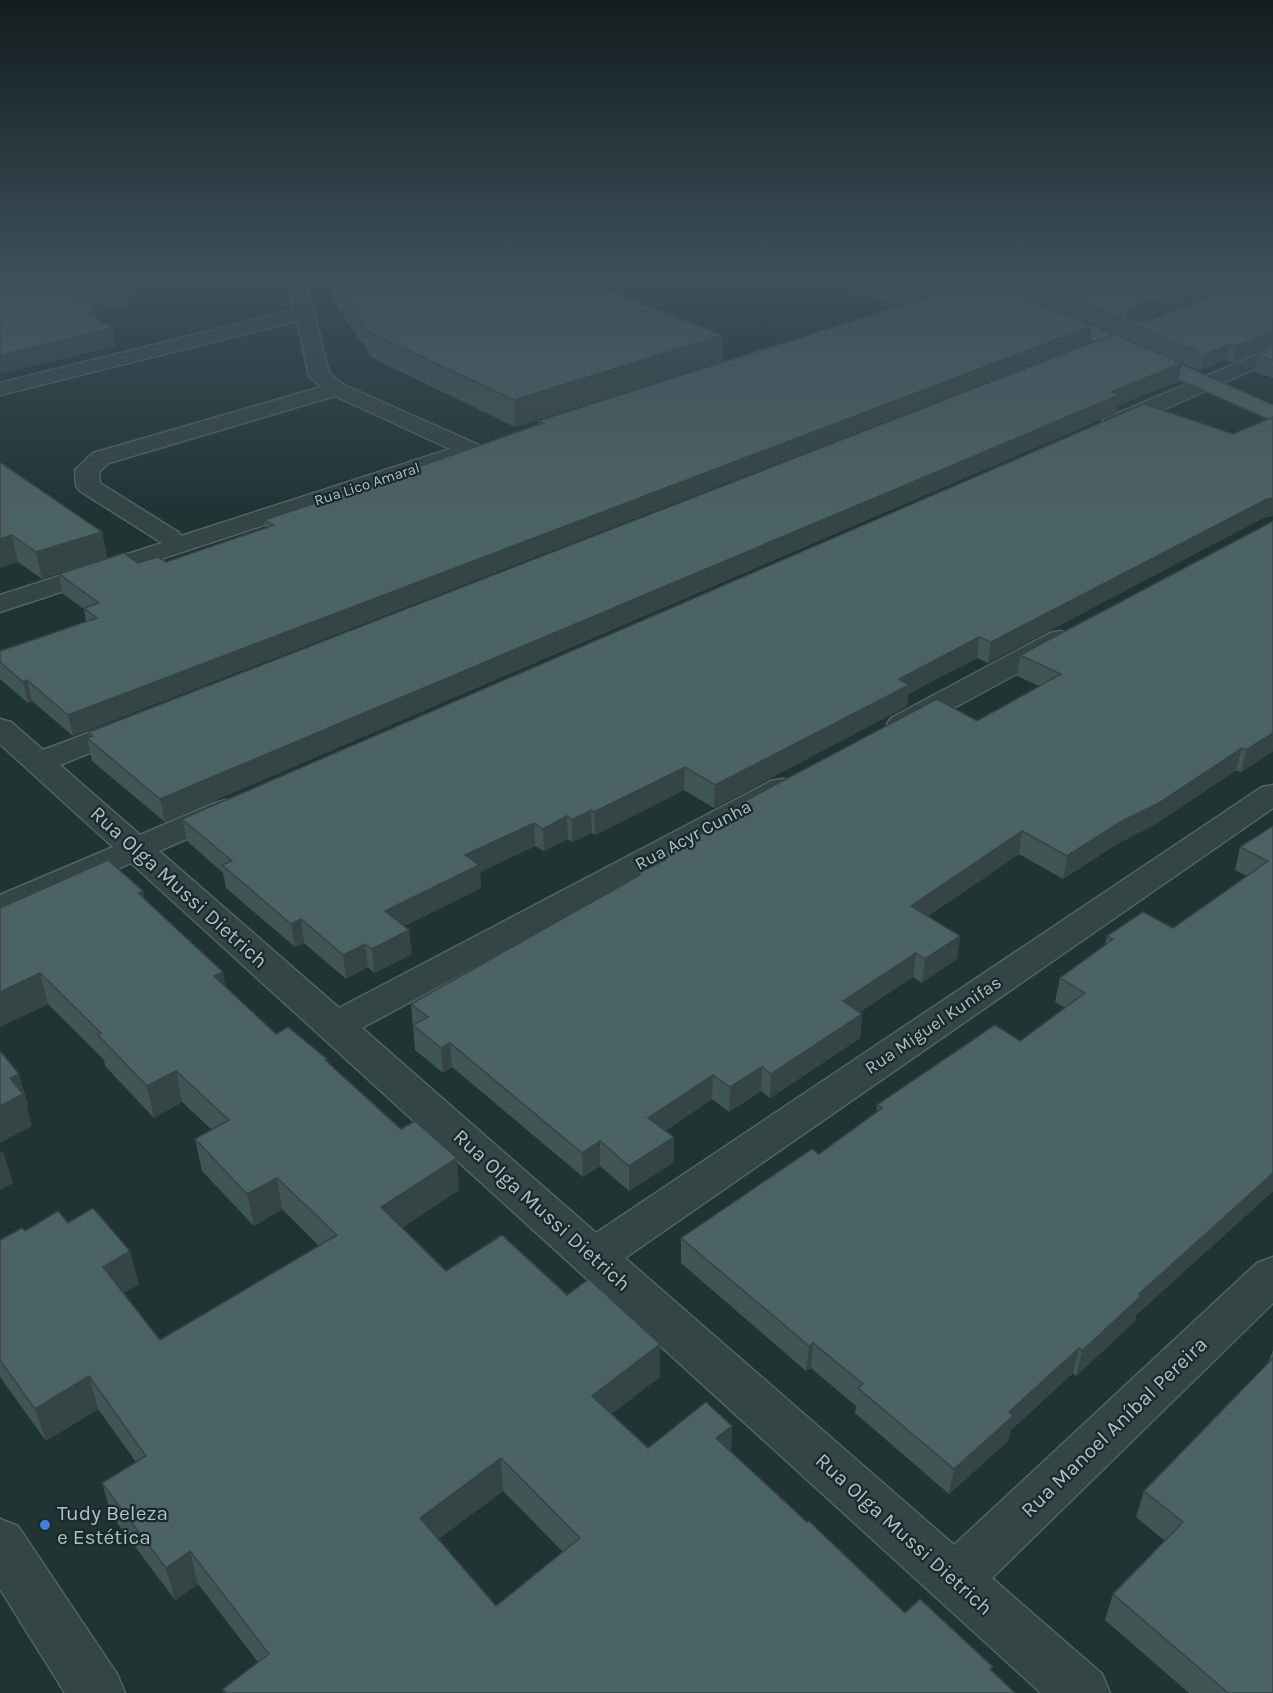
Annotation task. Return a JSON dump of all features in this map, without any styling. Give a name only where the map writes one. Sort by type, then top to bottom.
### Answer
[{"type":"main road","points":[[1149,355],[1207,374],[1273,414]]},
{"type":"main road","points":[[1230,373],[1258,384]]},
{"type":"street","points":[[0,389],[136,355]]},
{"type":"street","points":[[314,355],[319,376],[337,389],[471,450]]},
{"type":"street","points":[[1084,436],[1207,374],[1230,373],[1271,355]]},
{"type":"street","points":[[169,537],[88,486],[87,470],[101,458],[337,389]]},
{"type":"street","name":"Rua Lico Amaral","points":[[0,604],[494,442]]},
{"type":"street","points":[[873,739],[1083,626]]},
{"type":"street","points":[[39,763],[151,719]]},
{"type":"street","name":"Rua Olga Mussi Dietrich","points":[[0,728],[1082,1693]]},
{"type":"street","name":"Rua Acyr Cunha","points":[[336,1026],[810,773]]},
{"type":"street","name":"Rua Miguel Kunifas","points":[[593,1257],[1273,794]]},
{"type":"street","points":[[0,908],[245,802]]},
{"type":"street","name":"Rua Manoel Aníbal Pereira","points":[[955,1579],[1273,1275]]},
{"type":"street","points":[[0,1543],[97,1693]]},
{"type":"building","points":[[418,355],[659,355],[514,400]]},
{"type":"building","points":[[745,355],[1016,355],[68,715],[27,680],[23,682],[0,662],[0,651],[97,618],[84,608],[99,603],[59,574],[124,553],[138,563],[158,557],[166,562],[274,525],[264,520],[404,474],[401,473],[543,423],[538,421]]},
{"type":"building","points":[[1060,355],[1163,355],[1182,363],[1111,392],[1119,395],[160,799],[87,738],[93,736],[89,732]]},
{"type":"building","points":[[1258,355],[1273,355],[1273,360]]},
{"type":"building","points":[[1144,404],[1233,434],[1273,417],[1273,498],[1267,499],[991,642],[979,637],[899,679],[909,685],[715,785],[685,767],[594,812],[591,810],[572,820],[567,816],[543,829],[534,823],[465,855],[479,865],[385,911],[409,930],[372,949],[365,944],[343,955],[301,919],[291,924],[222,865],[232,861],[182,819]]},
{"type":"building","points":[[0,462],[102,532],[36,552],[12,535],[0,539]]},
{"type":"building","points":[[1273,521],[1273,733],[1246,750],[1242,748],[1159,803],[1122,821],[1067,856],[1022,831],[911,906],[960,936],[925,959],[916,953],[843,1001],[862,1014],[771,1074],[762,1067],[730,1087],[713,1075],[648,1118],[674,1137],[629,1166],[600,1141],[582,1153],[450,1043],[441,1048],[413,1025],[428,1017],[411,1004],[665,860],[659,856],[752,807],[743,802],[937,699],[977,721],[1061,674],[1020,655]]},
{"type":"building","points":[[1273,826],[1273,1173],[1139,1294],[1141,1296],[1082,1351],[1079,1348],[1009,1412],[1013,1416],[954,1469],[858,1388],[863,1384],[813,1343],[809,1346],[681,1238],[812,1149],[819,1154],[882,1108],[877,1105],[995,1025],[1020,1041],[1085,993],[1060,978],[1113,939],[1107,936],[1143,912],[1173,928],[1268,861],[1240,847]]},
{"type":"building","points":[[108,860],[143,891],[138,893],[223,972],[214,976],[276,1034],[288,1027],[327,1059],[325,1060],[401,1129],[415,1121],[457,1158],[381,1207],[446,1271],[502,1235],[567,1295],[589,1279],[660,1344],[592,1396],[648,1448],[706,1402],[732,1426],[716,1438],[807,1522],[809,1521],[905,1613],[920,1599],[993,1667],[990,1669],[1015,1693],[226,1693],[223,1689],[269,1654],[190,1551],[166,1568],[102,1483],[146,1456],[89,1376],[35,1409],[0,1360],[0,1240],[22,1228],[25,1231],[58,1211],[68,1223],[93,1208],[130,1251],[103,1267],[160,1340],[337,1235],[277,1178],[247,1194],[195,1139],[229,1120],[176,1071],[147,1086],[98,1035],[101,1033],[40,973],[0,992],[0,908]],"holes":[[[501,1458],[580,1538],[496,1606],[420,1518]]]},
{"type":"building","points":[[0,1051],[19,1074],[10,1078],[23,1094],[0,1106]]},
{"type":"building","points":[[1273,1358],[1273,1693],[1228,1693],[1113,1594],[1183,1522],[1144,1491]]},
{"type":"place","name":"Tudy Beleza e Estética","points":[[45,1525]]}]
